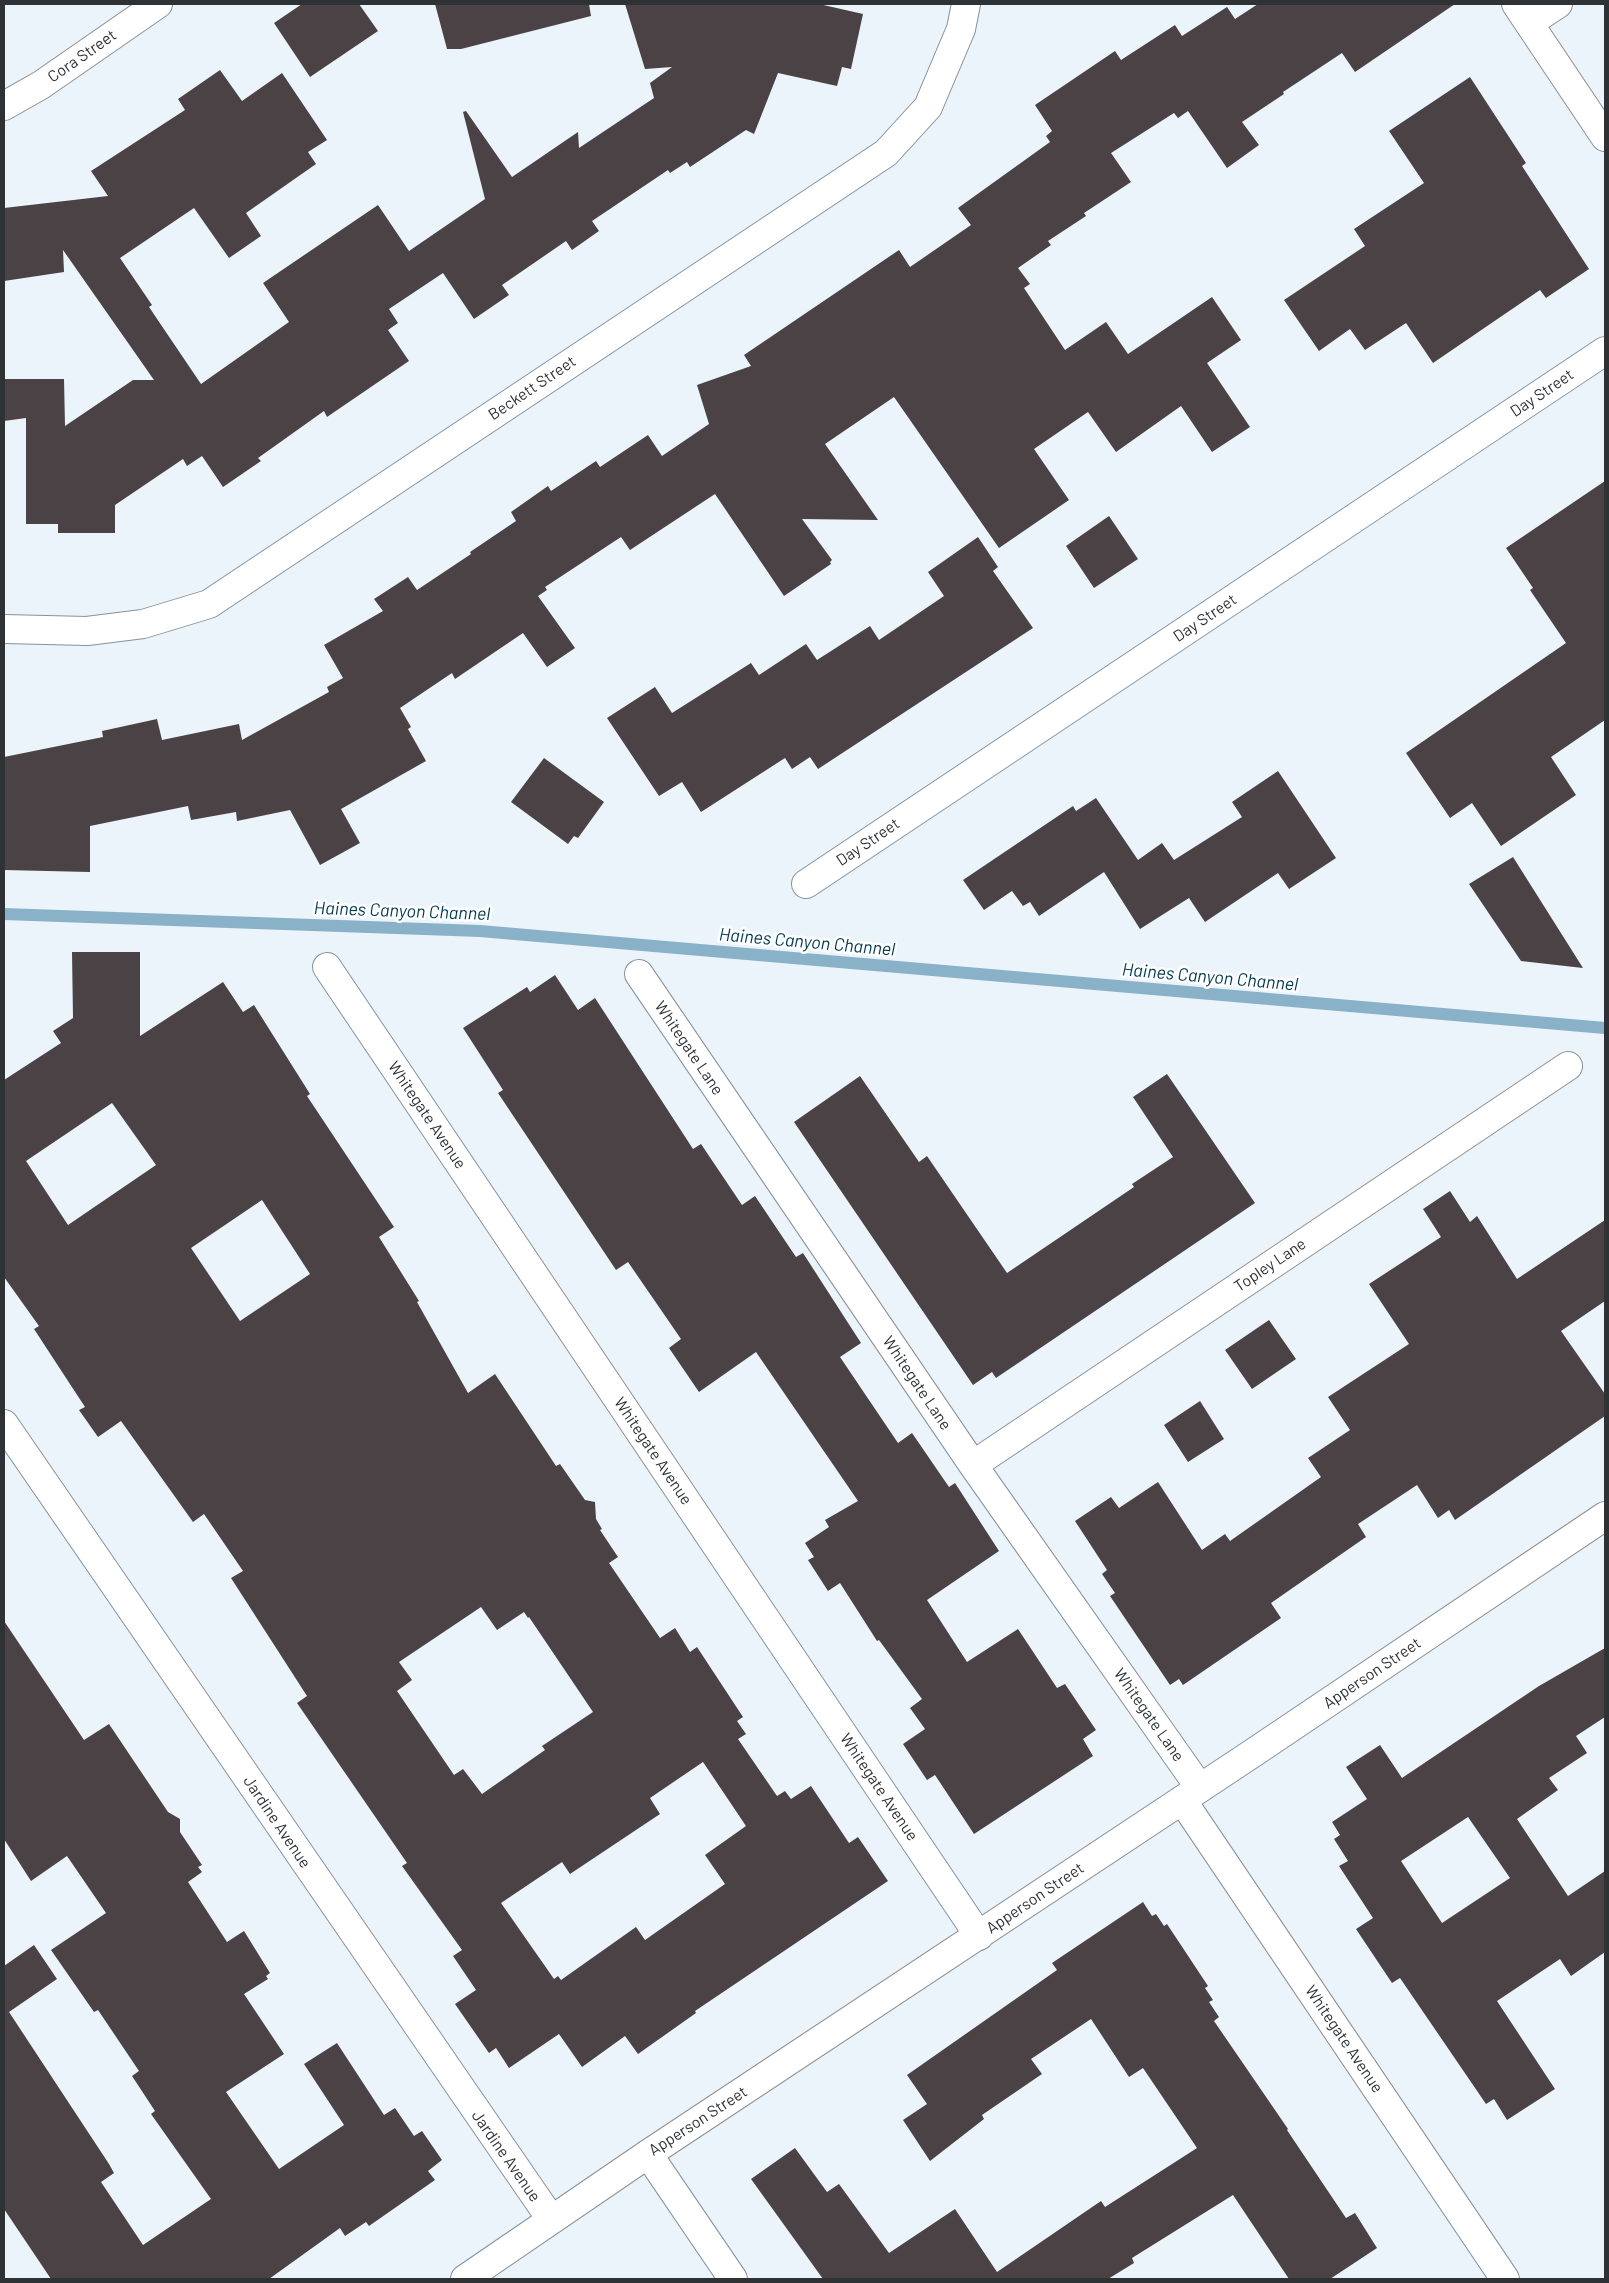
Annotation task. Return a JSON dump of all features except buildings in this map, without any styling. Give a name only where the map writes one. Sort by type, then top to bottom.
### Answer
[{"type":"street","name":"Cora Street","points":[[4,106],[40,85],[158,4]]},
{"type":"street","name":"Beckett Street","points":[[4,629],[87,631],[143,624],[209,604],[886,153],[928,107],[961,30],[966,4]]},
{"type":"street","points":[[1558,4],[1523,13],[1605,137]]},
{"type":"street","name":"Day Street","points":[[806,884],[1605,351]]},
{"type":"street","name":"Whitegate Avenue","points":[[327,967],[979,1936]]},
{"type":"street","name":"Whitegate Lane","points":[[639,974],[973,1465],[1191,1794]]},
{"type":"street","name":"Topley Lane","points":[[973,1465],[1568,1066]]},
{"type":"street","name":"Jardine Avenue","points":[[4,1424],[551,2220]]},
{"type":"street","name":"Apperson Street","points":[[465,2279],[648,2154],[979,1936],[1605,1516]]},
{"type":"street","name":"Whitegate Avenue","points":[[1191,1794],[1505,2279]]},
{"type":"street","points":[[648,2154],[734,2279]]},
{"type":"waterway","name":"Haines Canyon Channel","points":[[4,914],[480,931],[1605,1028]]}]
